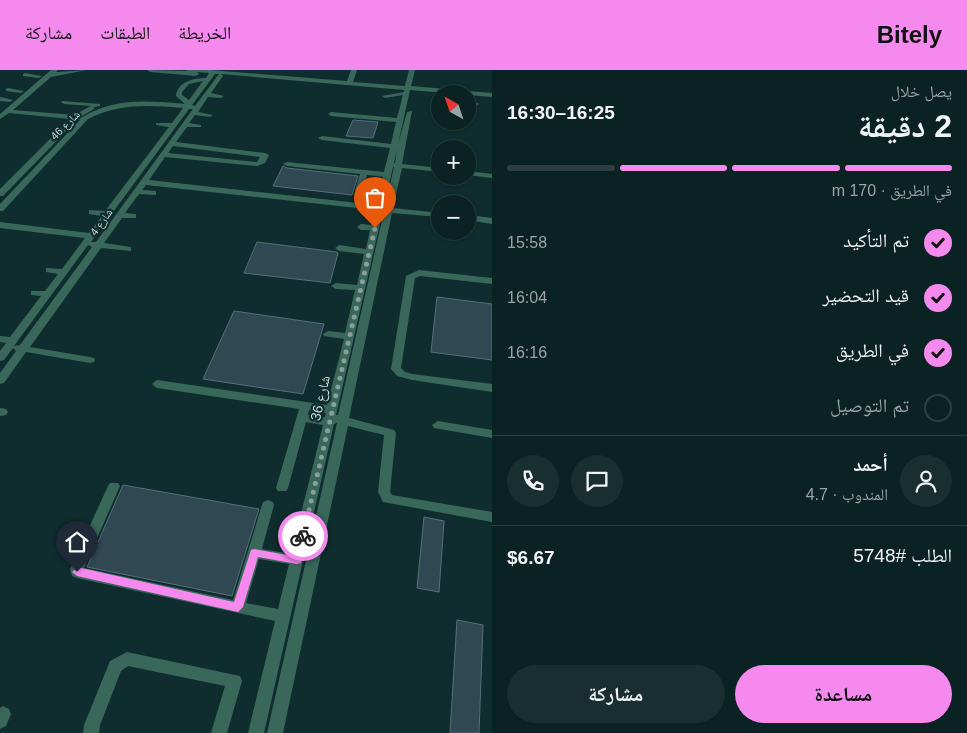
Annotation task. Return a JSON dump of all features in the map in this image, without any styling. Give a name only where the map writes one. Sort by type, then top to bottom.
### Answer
[{"type":"street","points":[[63,74],[84,70]]},
{"type":"street","points":[[150,70],[482,96],[492,99]]},
{"type":"street","points":[[189,70],[213,75],[291,78],[349,83],[377,82],[410,91],[431,93]]},
{"type":"street","points":[[291,78],[296,70]]},
{"type":"street","points":[[349,83],[354,70]]},
{"type":"street","name":"شارع 36","points":[[276,733],[344,420],[385,209],[395,170],[410,91],[412,70]]},
{"type":"street","name":"شارع 36","points":[[399,146],[401,120],[418,70]]},
{"type":"street","points":[[2,114],[38,79],[50,72],[78,75]]},
{"type":"street","points":[[210,115],[192,108],[179,96],[179,92],[187,83],[213,75]]},
{"type":"street","name":"شارع 4","points":[[0,358],[174,125],[206,95],[213,75]]},
{"type":"street","name":"شارع 4","points":[[0,381],[185,125],[192,108],[213,75]]},
{"type":"street","points":[[2,114],[22,82],[38,79]]},
{"type":"street","points":[[8,90],[22,82],[38,79],[54,84]]},
{"type":"street","points":[[482,96],[483,85]]},
{"type":"street","points":[[385,96],[410,91]]},
{"type":"street","points":[[206,95],[221,96]]},
{"type":"street","points":[[476,96],[492,95]]},
{"type":"street","points":[[93,96],[104,109]]},
{"type":"street","points":[[0,99],[10,100]]},
{"type":"street","points":[[64,102],[104,109]]},
{"type":"street","name":"شارع 46","points":[[3,204],[8,182],[76,114],[86,115],[104,109],[136,104],[192,108]]},
{"type":"street","points":[[163,112],[192,108]]},
{"type":"street","points":[[2,114],[76,114]]},
{"type":"street","points":[[2,114],[16,116]]},
{"type":"street","points":[[331,114],[401,120]]},
{"type":"street","points":[[86,115],[96,120]]},
{"type":"street","name":"شارع 46","points":[[3,204],[22,191],[28,179],[54,152],[74,137],[86,115]]},
{"type":"street","points":[[158,124],[174,125]]},
{"type":"street","points":[[185,125],[199,126]]},
{"type":"street","points":[[67,154],[54,152],[52,138],[74,137]]},
{"type":"street","points":[[153,137],[164,138]]},
{"type":"street","points":[[322,138],[399,146]]},
{"type":"street","points":[[162,157],[257,164],[261,163],[265,156],[171,144]]},
{"type":"street","points":[[142,152],[153,153]]},
{"type":"street","points":[[162,157],[179,162]]},
{"type":"street","points":[[44,163],[54,164]]},
{"type":"street","points":[[133,164],[144,165]]},
{"type":"street","points":[[287,164],[364,172],[431,169]]},
{"type":"street","points":[[359,190],[364,172]]},
{"type":"street","points":[[476,173],[492,174]]},
{"type":"street","points":[[476,177],[478,178],[492,174]]},
{"type":"street","points":[[124,177],[134,178]]},
{"type":"street","points":[[28,179],[39,180]]},
{"type":"street","points":[[144,182],[431,214]]},
{"type":"street","points":[[122,194],[153,194]]},
{"type":"street","points":[[3,204],[98,245],[128,248]]},
{"type":"street","name":"شارع 36","points":[[256,733],[375,228],[385,209]]},
{"type":"street","points":[[92,212],[107,214]]},
{"type":"street","points":[[120,215],[133,216]]},
{"type":"street","points":[[476,219],[492,221]]},
{"type":"street","points":[[360,226],[375,228]]},
{"type":"street","points":[[71,239],[88,240]]},
{"type":"street","points":[[339,248],[370,252]]},
{"type":"street","points":[[63,258],[74,259]]},
{"type":"street","points":[[49,270],[64,272]]},
{"type":"street","points":[[492,281],[419,273],[411,276],[396,369],[401,374],[412,377],[492,388]]},
{"type":"street","points":[[336,286],[361,288]]},
{"type":"street","points":[[34,293],[65,291]]},
{"type":"street","points":[[25,307],[37,308]]},
{"type":"street","points":[[12,326],[23,327]]},
{"type":"street","points":[[328,334],[350,337]]},
{"type":"street","points":[[0,339],[11,343]]},
{"type":"street","points":[[157,384],[305,406],[331,417],[387,432],[391,435],[384,492],[388,499],[492,517]]},
{"type":"street","points":[[282,488],[305,406]]},
{"type":"street","points":[[302,418],[331,417]]},
{"type":"street","points":[[438,425],[492,434]]},
{"type":"street","points":[[114,486],[77,572],[238,607],[285,610],[303,606]]},
{"type":"street","points":[[238,607],[268,505]]},
{"type":"street","points":[[254,553],[297,560]]},
{"type":"street","points":[[91,733],[92,725],[115,666],[127,659],[234,681],[219,733]]},
{"type":"lane","points":[[11,343],[24,348],[90,360]]},
{"type":"building","points":[[353,120],[378,122],[373,138],[346,136]]},
{"type":"building","points":[[283,166],[358,176],[352,195],[273,186]]},
{"type":"building","points":[[257,242],[337,252],[330,283],[244,273]]},
{"type":"building","points":[[437,297],[492,304],[492,360],[431,352]]},
{"type":"building","points":[[234,311],[324,324],[303,394],[203,379]]},
{"type":"building","points":[[123,485],[259,509],[232,596],[87,567]]},
{"type":"building","points":[[424,517],[444,521],[439,592],[417,588]]},
{"type":"building","points":[[457,620],[483,625],[479,733],[450,733]]},
{"type":"way so far","points":[[303,536],[375,228]]},
{"type":"route","points":[[77,572],[238,607],[254,553],[297,560],[303,536]]}]
